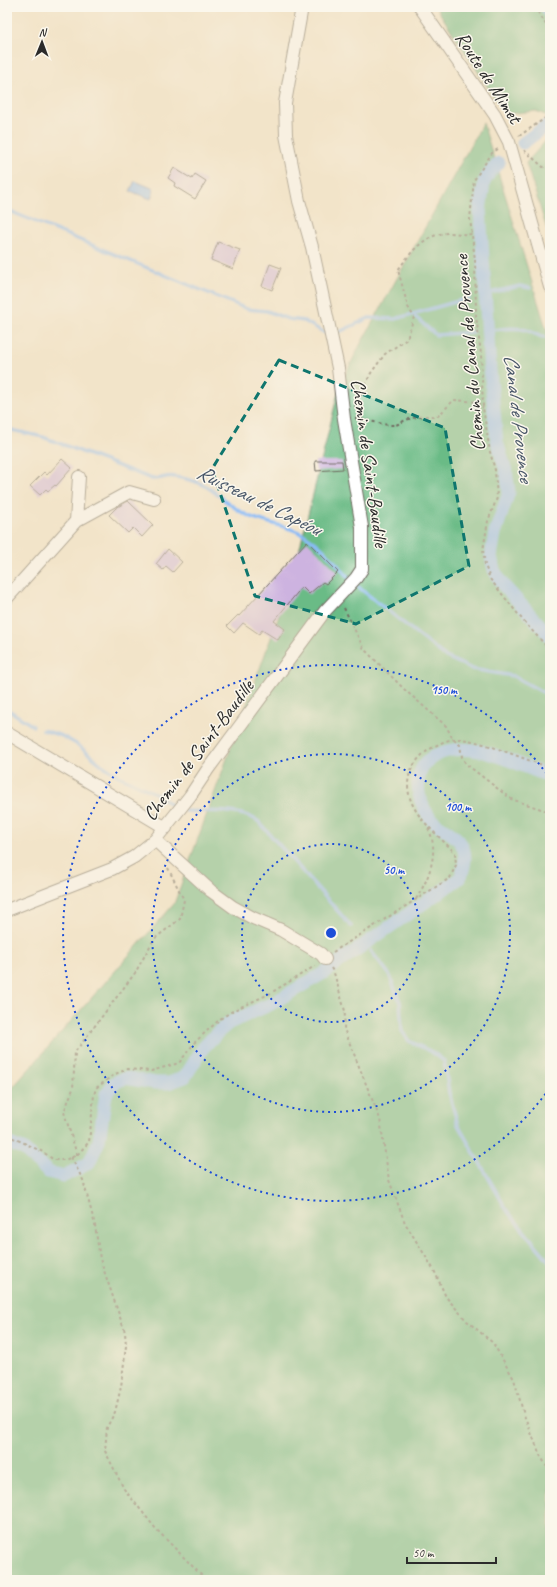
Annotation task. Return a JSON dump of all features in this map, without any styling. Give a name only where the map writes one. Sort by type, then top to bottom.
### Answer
[{"type":"street","name":"Chemin de Saint-Baudille","points":[[7,910],[112,869],[134,857],[155,840],[166,828],[321,616],[356,578],[362,568],[362,527],[348,418],[332,336],[312,247],[299,201],[286,135],[285,103],[302,7]]},
{"type":"street","name":"Route de Mimet","points":[[420,7],[495,115],[509,142],[550,287]]},
{"type":"street","points":[[76,521],[79,477]]},
{"type":"street","points":[[7,598],[76,521],[129,492],[154,500]]},
{"type":"street","points":[[7,733],[166,828]]},
{"type":"street","points":[[155,840],[211,891],[253,918],[281,930],[321,954],[325,959]]},
{"type":"path","points":[[535,7],[550,31]]},
{"type":"path","name":"Chemin du Canal de Provence","points":[[550,113],[544,119],[492,153],[474,180],[470,219],[475,260],[476,316],[481,354],[483,408],[490,452],[495,470],[497,498],[484,538],[485,565],[490,579],[504,598],[550,650]]},
{"type":"path","points":[[525,151],[543,167],[550,166]]},
{"type":"path","points":[[472,234],[435,234],[422,242],[408,256],[398,270],[408,307],[414,317],[407,339],[385,354],[371,373],[348,418],[370,420],[383,425],[396,425],[409,419],[426,416],[438,416],[454,400],[477,402],[483,408]]},
{"type":"path","points":[[339,597],[364,649],[405,690],[446,726],[453,739],[460,745],[462,757],[466,764],[511,799],[550,812]]},
{"type":"path","points":[[7,1135],[43,1152],[54,1160],[65,1160],[77,1155],[89,1142],[94,1095],[96,1088],[105,1080],[115,1074],[128,1070],[151,1071],[179,1063],[195,1042],[220,1019],[234,1010],[269,994],[450,878],[456,865],[455,853],[426,824],[412,804],[408,794],[410,771],[417,759],[428,750],[453,739],[472,741],[550,767]]},
{"type":"path","points":[[415,900],[425,884],[432,860],[434,844],[426,824]]},
{"type":"path","points":[[77,1155],[64,1112],[73,1089],[75,1052],[135,973],[154,939],[180,919],[184,900],[165,862]]},
{"type":"path","points":[[334,973],[345,1011],[344,1029],[380,1119],[389,1180],[405,1223],[434,1270],[446,1297],[467,1321],[493,1343],[514,1379],[524,1415],[540,1455],[550,1472]]},
{"type":"path","points":[[71,1157],[83,1180],[95,1225],[100,1259],[125,1332],[126,1346],[121,1387],[115,1412],[107,1427],[105,1451],[124,1489],[156,1529],[206,1580]]},
{"type":"highlighted area","points":[[279,360],[445,428],[469,566],[356,624],[255,596],[212,469]]},
{"type":"green space","points":[[436,7],[550,7],[550,117],[536,111],[505,114]]},
{"type":"green space","points":[[483,123],[550,341],[550,1580],[7,1580],[7,1094],[174,904],[292,580],[340,385],[360,345]]},
{"type":"green space","points":[[550,136],[550,239],[526,163]]},
{"type":"water","points":[[135,181],[154,189],[151,199],[130,191]]},
{"type":"building","points":[[174,168],[192,179],[195,174],[206,181],[195,199],[174,186],[175,183],[168,178]]},
{"type":"building","points":[[218,242],[240,250],[233,269],[211,260]]},
{"type":"building","points":[[270,264],[281,268],[272,290],[262,286]]},
{"type":"building","points":[[62,459],[72,468],[56,486],[55,485],[48,491],[46,489],[40,495],[30,486],[44,472],[47,475]]},
{"type":"building","points":[[315,461],[342,461],[343,469],[316,471]]},
{"type":"building","points":[[128,501],[153,525],[142,537],[133,528],[128,533],[109,515],[116,508]]},
{"type":"building","points":[[307,541],[338,572],[326,584],[323,582],[309,594],[302,587],[274,621],[285,629],[278,640],[262,630],[259,634],[243,623],[234,633],[227,626],[238,615],[239,616]]},
{"type":"building","points":[[168,549],[182,562],[173,572],[166,566],[163,570],[156,564]]},
{"type":"waterway","name":"Canal de Provence","points":[[546,7],[550,13]]},
{"type":"waterway","name":"Canal de Provence","points":[[523,143],[550,123]]},
{"type":"waterway","name":"Canal de Provence","points":[[499,163],[490,172],[484,182],[480,210],[490,370],[497,442],[506,471],[509,492],[495,533],[491,556],[494,570],[503,585],[550,636]]},
{"type":"waterway","points":[[7,210],[247,309],[267,311],[288,319],[304,321],[327,334]]},
{"type":"waterway","points":[[481,295],[520,286],[530,288]]},
{"type":"waterway","points":[[337,333],[369,318],[395,319],[469,298]]},
{"type":"waterway","points":[[412,314],[436,335],[473,332]]},
{"type":"waterway","points":[[484,331],[516,328],[544,337]]},
{"type":"waterway","name":"Ruisseau de Capéou","points":[[7,429],[43,437],[152,479],[172,477],[200,483],[212,490],[236,509],[247,515],[291,529],[308,537],[323,549],[349,578]]},
{"type":"waterway","name":"Ruisseau de Capéou","points":[[357,586],[446,657],[472,669],[513,676],[550,696]]},
{"type":"waterway","points":[[7,709],[33,726]]},
{"type":"waterway","points":[[43,730],[62,736],[78,745],[102,765],[119,776],[157,794],[174,807]]},
{"type":"waterway","name":"Canal de Provence","points":[[7,1143],[23,1149],[48,1172],[64,1176],[89,1163],[99,1141],[106,1094],[114,1083],[125,1078],[155,1083],[169,1083],[185,1077],[203,1048],[229,1023],[271,1004],[322,974],[460,878],[465,859],[464,849],[452,834],[430,818],[419,796],[418,784],[421,769],[433,757],[450,750],[464,749],[479,751],[494,755],[550,776]]},
{"type":"waterway","points":[[185,811],[232,812],[258,821],[351,926]]},
{"type":"waterway","points":[[371,951],[389,974],[400,1002],[402,1031],[409,1041],[432,1052],[444,1061],[449,1093],[458,1125],[508,1212],[550,1262]]}]
